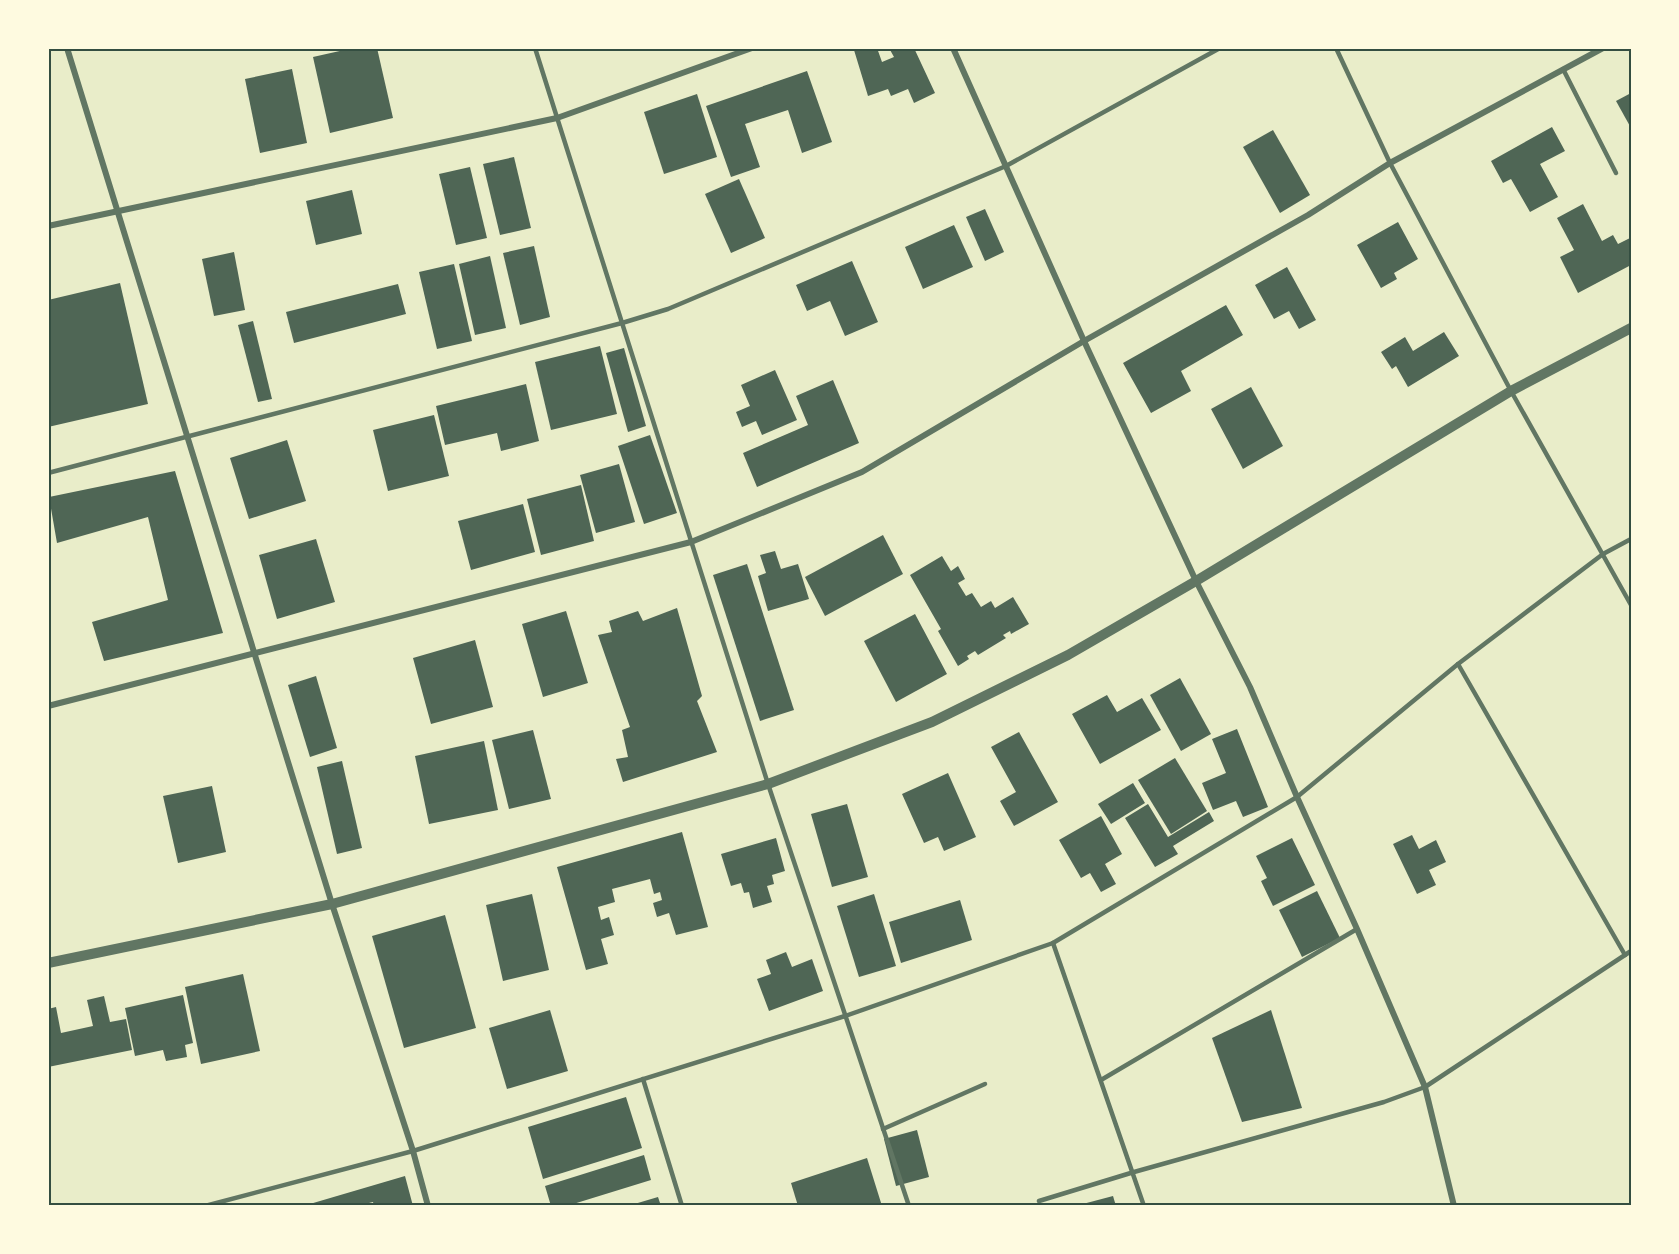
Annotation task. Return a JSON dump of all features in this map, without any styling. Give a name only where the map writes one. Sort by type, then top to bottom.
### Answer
[{"type":"street","points":[[67,48],[332,904],[413,1151],[428,1206]]},
{"type":"street","points":[[48,226],[557,118],[752,48]]},
{"type":"street","points":[[953,48],[1084,341],[1196,581],[1250,687],[1357,929],[1425,1087],[1454,1206]]},
{"type":"street","points":[[48,706],[691,542],[862,472],[1084,341],[1308,215],[1390,163],[1603,48]]},
{"type":"street","points":[[48,963],[332,904],[768,784],[932,722],[1068,655],[1196,581],[1511,391],[1631,328]]},
{"type":"lane","points":[[535,48],[768,784],[909,1206]]},
{"type":"lane","points":[[48,473],[668,309],[1006,166],[1220,48]]},
{"type":"lane","points":[[1336,48],[1390,163],[1511,391],[1631,605]]},
{"type":"lane","points":[[1563,69],[1616,173]]},
{"type":"lane","points":[[205,1206],[413,1151],[845,1016],[1053,943],[1297,797],[1458,664],[1603,554],[1631,539]]},
{"type":"lane","points":[[1458,664],[1625,955]]},
{"type":"lane","points":[[1101,1080],[1357,929]]},
{"type":"lane","points":[[1053,943],[1144,1206]]},
{"type":"lane","points":[[1039,1201],[1384,1102],[1425,1087],[1631,951]]},
{"type":"lane","points":[[643,1079],[682,1206]]},
{"type":"lane","points":[[883,1129],[986,1084]]},
{"type":"building","points":[[353,48],[377,48],[393,118],[330,133],[313,57]]},
{"type":"building","points":[[877,48],[882,62],[894,57],[889,48],[914,48],[935,93],[914,103],[908,89],[891,96],[888,89],[868,96],[854,50]]},
{"type":"building","points":[[292,69],[307,143],[260,153],[245,79]]},
{"type":"building","points":[[807,71],[832,142],[802,153],[788,110],[745,124],[760,167],[731,177],[706,106]]},
{"type":"building","points":[[1631,93],[1631,128],[1616,101]]},
{"type":"building","points":[[697,94],[717,157],[664,174],[644,112]]},
{"type":"building","points":[[1552,127],[1565,151],[1540,164],[1558,197],[1530,212],[1511,179],[1503,183],[1491,161]]},
{"type":"building","points":[[1273,130],[1310,195],[1280,213],[1243,147]]},
{"type":"building","points":[[514,157],[531,228],[500,235],[483,164]]},
{"type":"building","points":[[470,167],[487,238],[456,245],[439,174]]},
{"type":"building","points":[[739,179],[765,238],[731,253],[705,194]]},
{"type":"building","points":[[352,190],[362,234],[316,245],[306,201]]},
{"type":"building","points":[[1583,204],[1602,241],[1613,235],[1618,244],[1630,238],[1631,265],[1578,293],[1560,257],[1574,250],[1557,218]]},
{"type":"building","points":[[985,209],[1004,252],[985,261],[966,217]]},
{"type":"building","points":[[1398,222],[1418,259],[1394,273],[1397,279],[1381,288],[1357,245]]},
{"type":"building","points":[[954,225],[973,267],[923,289],[905,247]]},
{"type":"building","points":[[534,246],[550,317],[520,325],[503,253]]},
{"type":"building","points":[[234,252],[245,310],[214,316],[202,259]]},
{"type":"building","points":[[490,256],[506,328],[475,335],[459,264]]},
{"type":"building","points":[[852,261],[878,322],[845,336],[830,301],[807,311],[796,285]]},
{"type":"building","points":[[454,264],[472,341],[437,349],[419,272]]},
{"type":"building","points":[[1287,267],[1316,320],[1299,329],[1289,311],[1274,319],[1255,285]]},
{"type":"building","points":[[120,283],[148,404],[48,427],[48,300]]},
{"type":"building","points":[[398,284],[406,314],[294,343],[286,312]]},
{"type":"building","points":[[1226,305],[1243,335],[1181,371],[1191,391],[1151,413],[1123,363]]},
{"type":"building","points":[[253,321],[272,399],[258,402],[238,325]]},
{"type":"building","points":[[1444,332],[1459,356],[1408,387],[1396,366],[1392,369],[1381,352],[1405,337],[1413,351]]},
{"type":"building","points":[[600,346],[617,414],[551,430],[535,362]]},
{"type":"building","points":[[624,348],[646,426],[628,432],[606,353]]},
{"type":"building","points":[[775,370],[797,420],[762,435],[756,421],[742,427],[736,412],[750,406],[741,385]]},
{"type":"building","points":[[833,380],[859,443],[757,487],[743,453],[808,425],[796,396]]},
{"type":"building","points":[[526,384],[539,441],[501,451],[497,433],[445,445],[436,406]]},
{"type":"building","points":[[1251,387],[1283,446],[1243,469],[1211,409]]},
{"type":"building","points":[[434,415],[449,476],[388,491],[373,430]]},
{"type":"building","points":[[650,435],[677,513],[644,524],[618,446]]},
{"type":"building","points":[[287,440],[306,501],[249,519],[230,458]]},
{"type":"building","points":[[619,464],[635,522],[596,533],[580,475]]},
{"type":"building","points":[[175,471],[223,633],[104,661],[92,622],[168,600],[148,517],[57,543],[49,497]]},
{"type":"building","points":[[581,485],[594,541],[541,555],[527,499]]},
{"type":"building","points":[[523,504],[535,552],[471,570],[458,521]]},
{"type":"building","points":[[883,535],[903,574],[825,616],[805,577]]},
{"type":"building","points":[[316,539],[335,602],[277,619],[259,555]]},
{"type":"building","points":[[775,551],[781,569],[798,564],[809,599],[768,611],[758,576],[766,573],[760,555]]},
{"type":"building","points":[[942,556],[951,571],[958,566],[965,579],[958,583],[966,596],[972,593],[981,607],[991,601],[995,608],[1013,597],[1029,624],[1011,634],[1010,631],[1003,635],[1006,638],[978,655],[975,651],[967,656],[969,659],[958,666],[938,631],[941,629],[910,575]]},
{"type":"building","points":[[747,564],[794,710],[760,721],[713,575]]},
{"type":"building","points":[[677,608],[702,696],[697,701],[717,752],[623,782],[616,759],[628,757],[622,730],[630,727],[598,635],[612,632],[609,621],[638,611],[643,621]]},
{"type":"building","points":[[566,611],[588,683],[543,697],[522,624]]},
{"type":"building","points":[[915,614],[947,674],[896,702],[864,641]]},
{"type":"building","points":[[475,640],[493,707],[431,724],[413,658]]},
{"type":"building","points":[[316,676],[337,748],[310,757],[288,685]]},
{"type":"building","points":[[1180,678],[1211,734],[1181,751],[1150,695]]},
{"type":"building","points":[[1107,695],[1117,712],[1142,698],[1161,730],[1100,764],[1072,714]]},
{"type":"building","points":[[1237,729],[1268,807],[1243,817],[1236,801],[1213,810],[1202,783],[1226,773],[1212,739]]},
{"type":"building","points":[[533,730],[551,799],[509,809],[492,740]]},
{"type":"building","points":[[1019,732],[1058,802],[1014,826],[1000,801],[1016,792],[991,747]]},
{"type":"building","points":[[484,741],[498,810],[429,824],[415,756]]},
{"type":"building","points":[[1175,758],[1207,811],[1171,834],[1138,780]]},
{"type":"building","points":[[342,761],[362,848],[337,854],[317,767]]},
{"type":"building","points":[[948,773],[976,837],[944,851],[938,837],[924,843],[902,794]]},
{"type":"building","points":[[1133,783],[1145,803],[1111,824],[1098,804]]},
{"type":"building","points":[[212,786],[226,852],[178,863],[163,796]]},
{"type":"building","points":[[847,804],[868,877],[832,887],[811,814]]},
{"type":"building","points":[[1148,804],[1168,837],[1209,812],[1214,821],[1173,846],[1178,854],[1155,867],[1125,818]]},
{"type":"building","points":[[1101,816],[1122,854],[1105,864],[1116,884],[1101,892],[1090,873],[1081,878],[1059,840]]},
{"type":"building","points":[[682,832],[708,927],[676,935],[669,913],[657,917],[653,903],[662,900],[660,892],[654,894],[650,879],[612,889],[615,902],[598,907],[601,920],[609,917],[614,935],[601,939],[608,964],[586,970],[557,867]]},
{"type":"building","points":[[1412,835],[1419,849],[1436,840],[1446,862],[1429,870],[1436,885],[1417,894],[1393,844]]},
{"type":"building","points":[[776,838],[785,871],[772,875],[774,884],[767,886],[772,902],[753,908],[749,892],[744,893],[741,883],[731,886],[721,854]]},
{"type":"building","points":[[1292,838],[1315,885],[1273,906],[1261,881],[1267,878],[1256,856]]},
{"type":"building","points":[[1317,891],[1340,938],[1302,957],[1279,910]]},
{"type":"building","points":[[532,894],[549,970],[503,981],[486,905]]},
{"type":"building","points":[[874,894],[896,966],[859,977],[837,906]]},
{"type":"building","points":[[960,900],[972,940],[901,963],[889,922]]},
{"type":"building","points":[[445,915],[476,1028],[404,1048],[372,936]]},
{"type":"building","points":[[786,952],[792,967],[812,959],[823,991],[769,1011],[757,979],[771,974],[766,960]]},
{"type":"building","points":[[243,974],[260,1051],[201,1064],[185,987]]},
{"type":"building","points":[[183,995],[193,1043],[185,1045],[187,1057],[166,1061],[163,1050],[135,1056],[125,1008]]},
{"type":"building","points":[[104,996],[110,1022],[126,1019],[132,1050],[48,1067],[48,1009],[56,1007],[61,1033],[93,1026],[87,1000]]},
{"type":"building","points":[[550,1010],[568,1071],[507,1089],[489,1028]]},
{"type":"building","points":[[1271,1010],[1302,1108],[1242,1122],[1212,1038]]},
{"type":"building","points":[[626,1097],[642,1148],[543,1179],[528,1127]]},
{"type":"building","points":[[917,1130],[929,1177],[896,1186],[884,1139]]},
{"type":"building","points":[[644,1155],[651,1180],[570,1206],[551,1206],[545,1186]]},
{"type":"building","points":[[867,1158],[882,1206],[798,1206],[791,1183]]},
{"type":"building","points":[[405,1176],[413,1206],[374,1206],[373,1202],[357,1206],[303,1206]]},
{"type":"building","points":[[1113,1196],[1116,1206],[1079,1206],[1079,1205]]},
{"type":"building","points":[[658,1197],[661,1206],[631,1205]]}]
